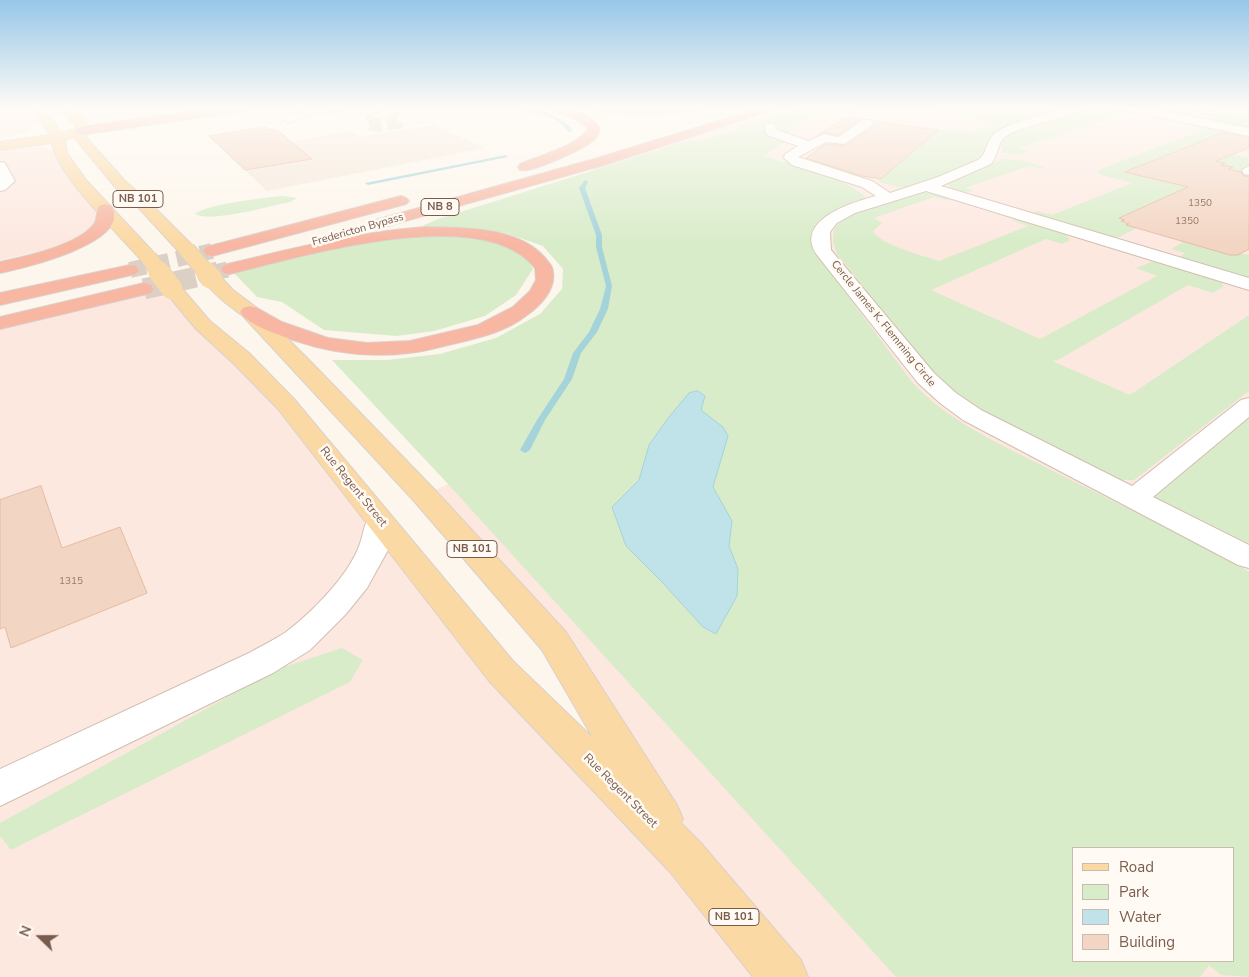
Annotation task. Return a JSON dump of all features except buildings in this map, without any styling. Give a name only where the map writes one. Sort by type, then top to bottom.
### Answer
[{"type":"highway","points":[[525,167],[558,153]]},
{"type":"highway","points":[[508,172],[576,153]]},
{"type":"highway","name":"Fredericton Bypass","points":[[220,266],[629,153]]},
{"type":"highway","name":"Fredericton Bypass","points":[[220,266],[419,196]]},
{"type":"highway","points":[[0,268],[53,253],[78,243],[101,226],[105,220],[105,209]]},
{"type":"highway","points":[[220,266],[387,235],[428,232],[466,233],[512,242],[525,248],[544,268],[545,280],[538,294],[520,312],[485,330],[416,346],[367,349],[325,344],[276,326],[250,312]]},
{"type":"highway","points":[[0,299],[130,270]]},
{"type":"highway","points":[[0,322],[144,288]]},
{"type":"main road","name":"Rue Regent Street","points":[[60,153],[81,182],[149,258],[172,289],[204,325],[241,358],[286,404],[501,671],[685,857],[784,977]]},
{"type":"main road","name":"Rue Regent Street","points":[[102,153],[120,184],[140,201],[187,250],[220,266],[226,294],[250,312],[424,495],[554,641],[685,857]]},
{"type":"street","points":[[794,153],[791,158],[797,162],[853,178],[867,184],[888,198]]},
{"type":"street","name":"Cercle James K. Flemming Circle","points":[[991,153],[986,161],[927,186],[854,208],[832,219],[822,231],[821,244],[823,251],[938,391],[972,415],[1249,558]]},
{"type":"street","points":[[0,166],[8,181],[0,187]]},
{"type":"street","points":[[927,186],[1249,284]]},
{"type":"street","points":[[1142,251],[1159,242]]},
{"type":"street","points":[[1135,498],[1249,405]]},
{"type":"street","points":[[0,788],[261,663],[298,641],[335,606],[356,580],[372,550],[380,521]]},
{"type":"shaded area","points":[[0,153],[60,153],[105,220],[78,243],[0,260]]},
{"type":"shaded area","points":[[235,153],[462,153],[267,191],[228,154]]},
{"type":"shaded area","points":[[632,153],[1249,153],[1249,977],[0,977],[0,323],[144,289],[149,295],[172,289],[683,855],[554,641],[424,495],[525,450],[541,420],[585,182],[599,162]]},
{"type":"green space","points":[[650,153],[768,153],[763,156],[833,178],[858,191],[868,200],[835,211],[822,220],[811,233],[814,250],[912,382],[927,397],[960,422],[978,432],[1227,558],[1249,572],[1249,977],[1221,975],[1209,965],[1200,977],[896,977],[448,484],[332,360],[387,360],[440,354],[496,338],[540,314],[562,289],[563,269],[543,246],[506,233],[465,228],[422,226],[438,219]]},
{"type":"green space","points":[[911,153],[983,153],[976,161],[963,168],[921,184],[906,187],[878,181]]},
{"type":"green space","points":[[1005,153],[1025,153],[1022,154]]},
{"type":"green space","points":[[1144,153],[1173,153],[1126,172],[1195,189],[1186,188],[1120,218],[1125,220],[1122,222],[1129,224],[1127,225],[1137,228],[1119,237],[1109,237],[1034,215],[1033,212],[1037,211],[1052,215],[1132,183],[1102,175],[1098,170]]},
{"type":"green space","points":[[1191,153],[1227,153],[1249,158],[1249,177],[1234,174],[1228,169],[1232,167],[1221,165],[1224,163],[1216,161],[1220,159]]},
{"type":"green space","points":[[1003,159],[1021,160],[1044,167],[1041,169],[1029,166],[965,188],[974,191],[971,192],[955,190],[949,187],[947,183],[949,181]]},
{"type":"green space","points":[[923,192],[949,196],[950,199],[934,197],[874,218],[882,223],[873,231],[877,236],[893,245],[939,261],[1028,226],[1011,220],[1025,220],[1052,228],[1067,236],[1070,240],[1062,244],[1046,239],[931,290],[1040,339],[1157,276],[1136,268],[1151,262],[1162,262],[1220,281],[1223,287],[1213,293],[1188,285],[1058,360],[1052,361],[1130,395],[1249,315],[1249,391],[1134,480],[1122,480],[1096,470],[970,405],[932,373],[837,254],[833,242],[834,229],[845,218],[867,209]]},
{"type":"green space","points":[[283,196],[297,198],[290,202],[227,215],[203,216],[195,214],[223,205]]},
{"type":"green space","points":[[459,236],[476,238],[510,247],[526,256],[533,269],[516,295],[485,316],[434,331],[397,336],[324,330],[282,302],[257,297],[232,271],[321,250],[375,240],[406,237]]},
{"type":"green space","points":[[1183,242],[1226,254],[1229,252],[1249,255],[1249,279],[1179,257],[1185,253],[1171,249]]},
{"type":"green space","points":[[1249,405],[1249,558],[1135,498]]},
{"type":"green space","points":[[342,648],[363,660],[350,682],[11,850],[0,836],[0,823],[278,669]]},
{"type":"water","points":[[698,391],[705,396],[701,410],[723,427],[728,436],[713,487],[732,521],[729,546],[738,569],[737,596],[716,634],[703,627],[626,546],[612,507],[639,480],[649,445],[669,417],[689,393]]},
{"type":"waterway","points":[[368,183],[506,156]]},
{"type":"waterway","points":[[525,450],[541,420],[568,379],[577,353],[593,332],[604,309],[609,286],[599,247],[599,235],[582,188],[585,182]]},
{"type":"tunnel","points":[[130,270],[212,251]]},
{"type":"tunnel","points":[[212,273],[230,269]]},
{"type":"tunnel","points":[[144,289],[218,272]]}]
